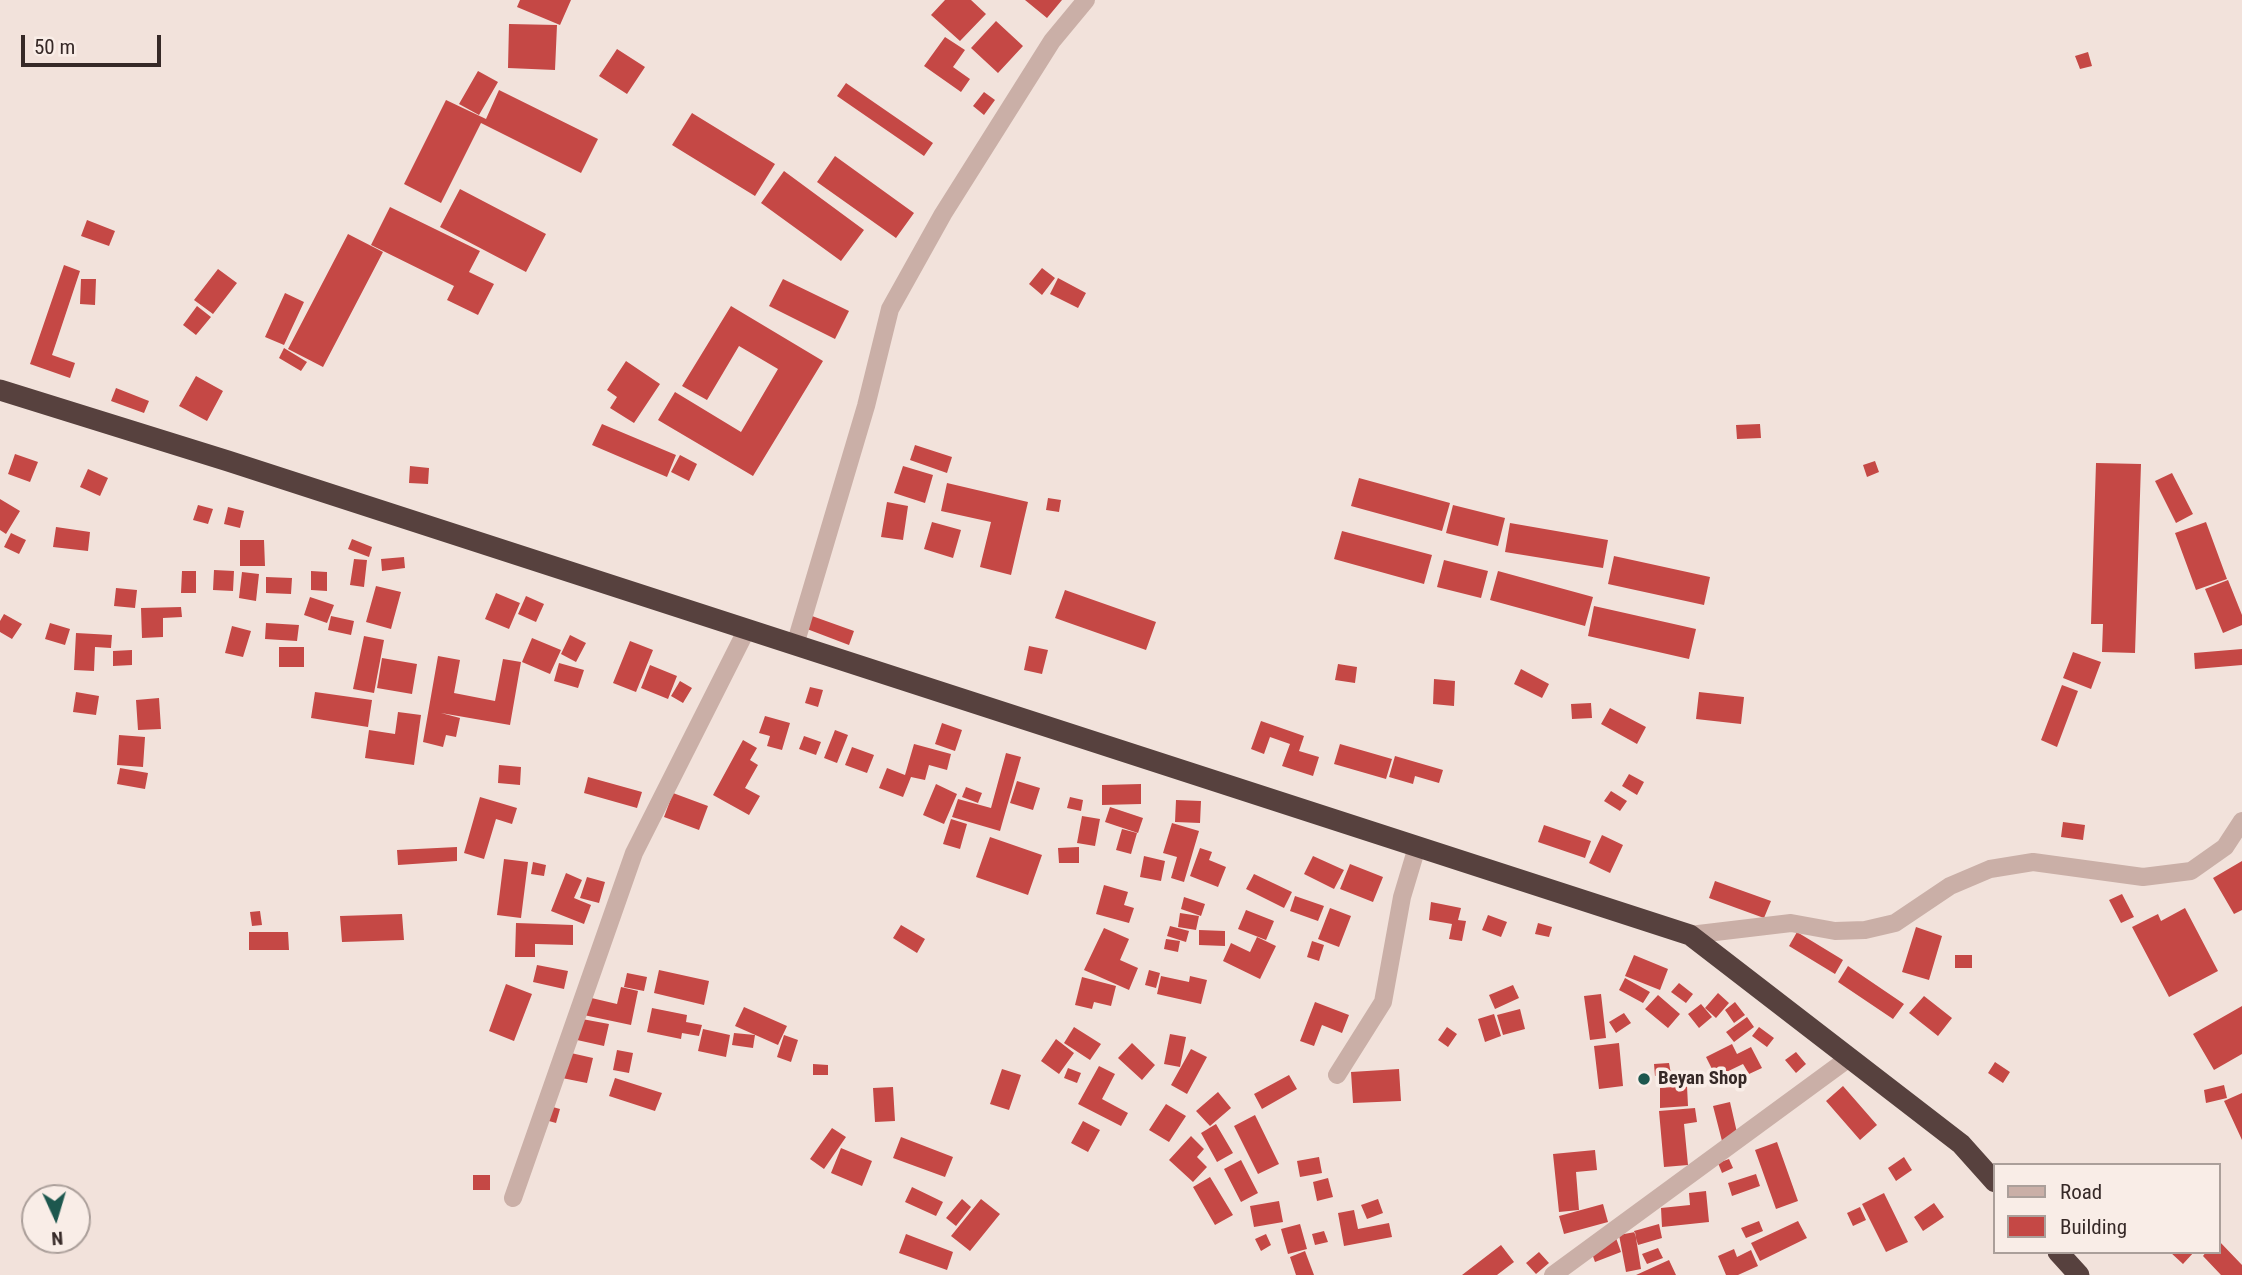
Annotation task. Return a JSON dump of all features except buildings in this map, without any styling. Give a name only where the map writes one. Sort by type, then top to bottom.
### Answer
[{"type":"highway","points":[[0,390],[228,461],[1690,936],[1961,1144],[1994,1181]]},
{"type":"highway","points":[[2060,1254],[2079,1275]]},
{"type":"street","points":[[795,645],[866,406],[890,309],[943,214],[1045,53],[1086,0]]},
{"type":"street","points":[[513,1198],[634,853],[747,629]]},
{"type":"street","points":[[1690,936],[1791,923],[1835,931],[1865,930],[1895,923],[1950,886],[1990,869],[2033,862],[2143,877],[2191,871],[2225,847],[2242,821]]},
{"type":"street","points":[[1337,1075],[1383,1002],[1402,897],[1417,847]]},
{"type":"street","points":[[1553,1275],[1849,1058]]},
{"type":"place","name":"Beyan Shop","points":[[1644,1079]]}]
